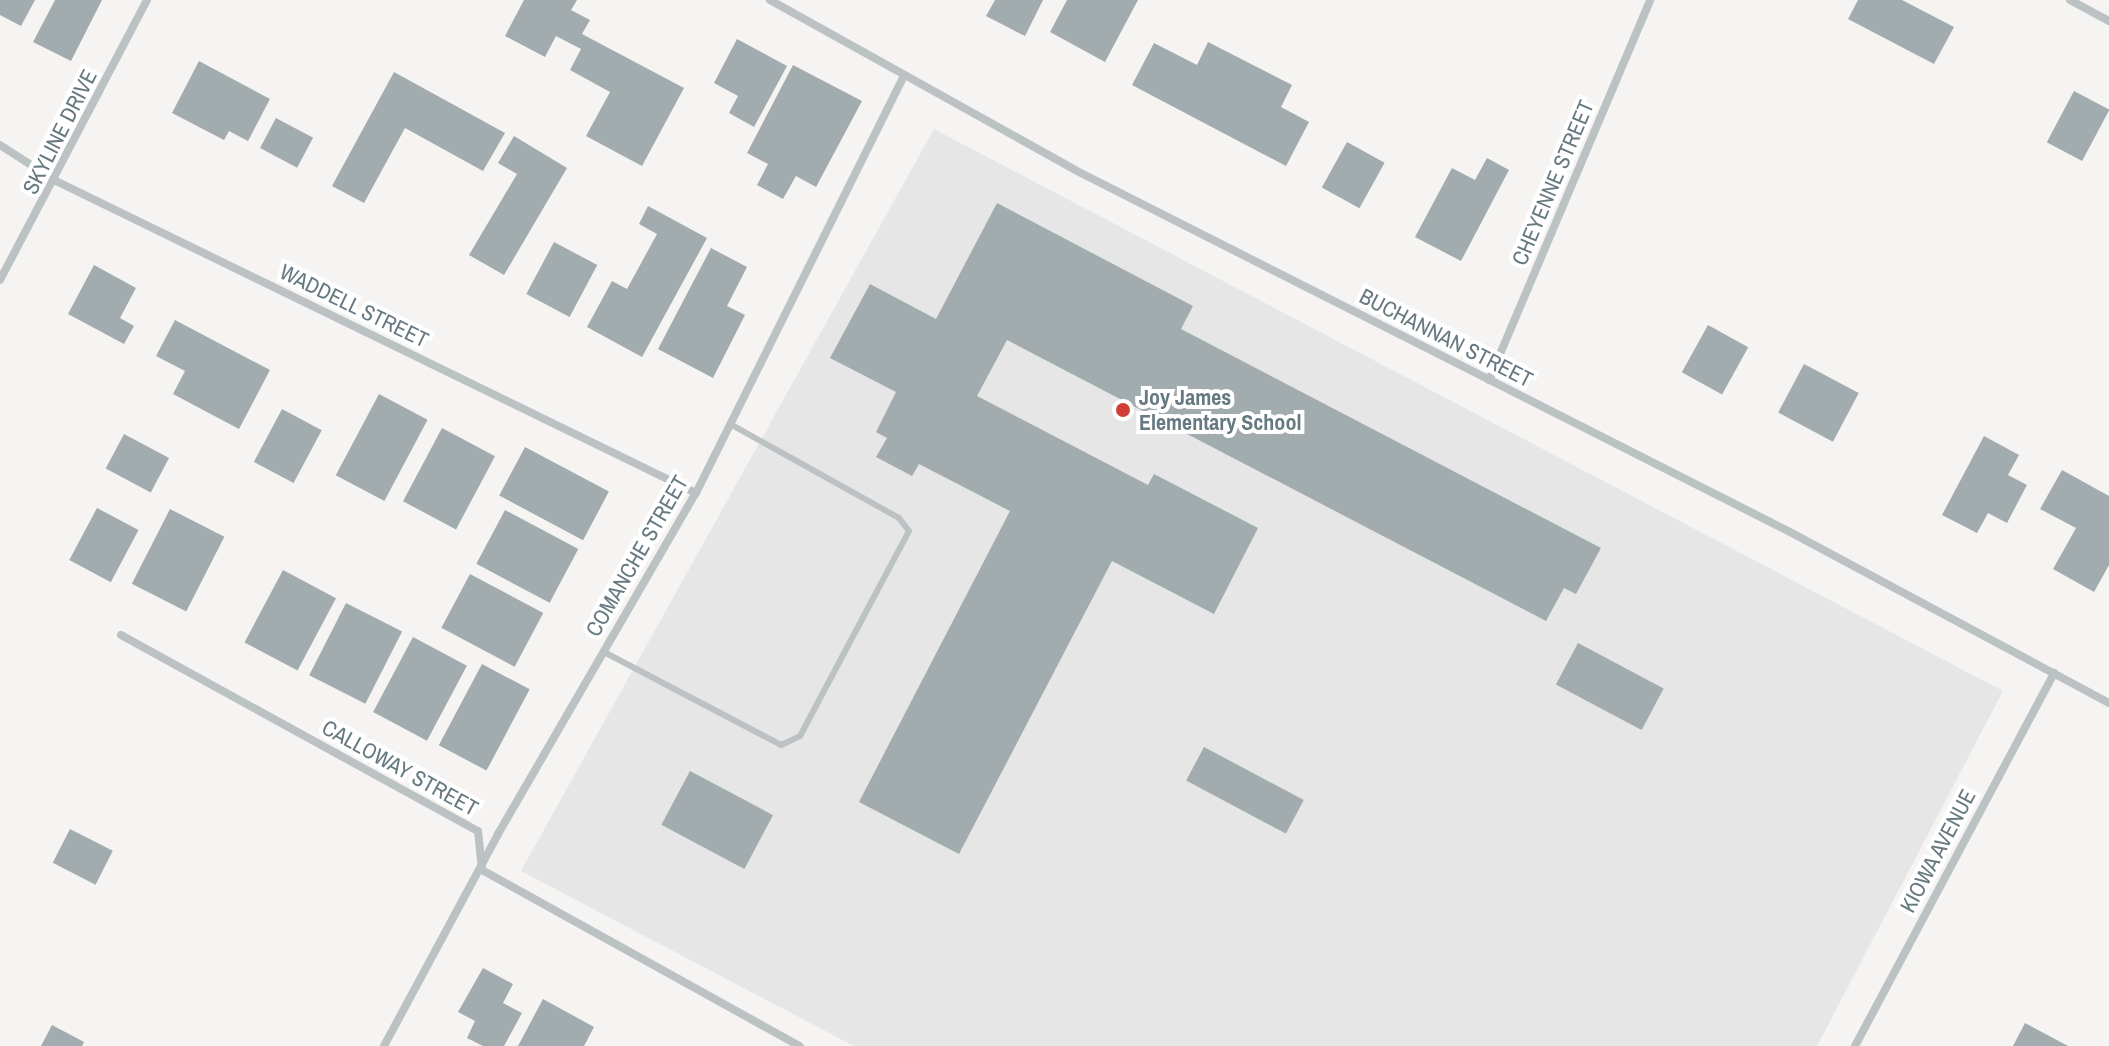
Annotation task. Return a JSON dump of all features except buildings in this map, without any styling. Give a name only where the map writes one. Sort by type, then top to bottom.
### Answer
[{"type":"street","name":"SKYLINE DRIVE","points":[[0,280],[56,181],[147,0]]},
{"type":"street","name":"BUCHANNAN STREET","points":[[770,0],[1075,170],[1489,380],[2109,703]]},
{"type":"street","name":"CHEYENNE STREET","points":[[1489,380],[1650,0]]},
{"type":"street","points":[[2070,0],[2109,21]]},
{"type":"street","name":"COMANCHE STREET","points":[[384,1046],[696,493],[904,75]]},
{"type":"street","name":"WADDELL STREET","points":[[0,145],[56,181],[696,493]]},
{"type":"street","name":"CALLOWAY STREET","points":[[121,635],[478,831],[482,870]]},
{"type":"street","name":"KIOWA AVENUE","points":[[1855,1046],[2054,673]]},
{"type":"street","points":[[482,870],[799,1046]]},
{"type":"lane","points":[[604,652],[781,745],[800,736],[808,722],[909,531],[899,518],[730,424]]},
{"type":"shaded area","name":"Joy James Elementary School","points":[[934,129],[2003,691],[1817,1046],[854,1046],[521,871]]},
{"type":"place","name":"Joy James Elementary School","points":[[1123,410]]}]
